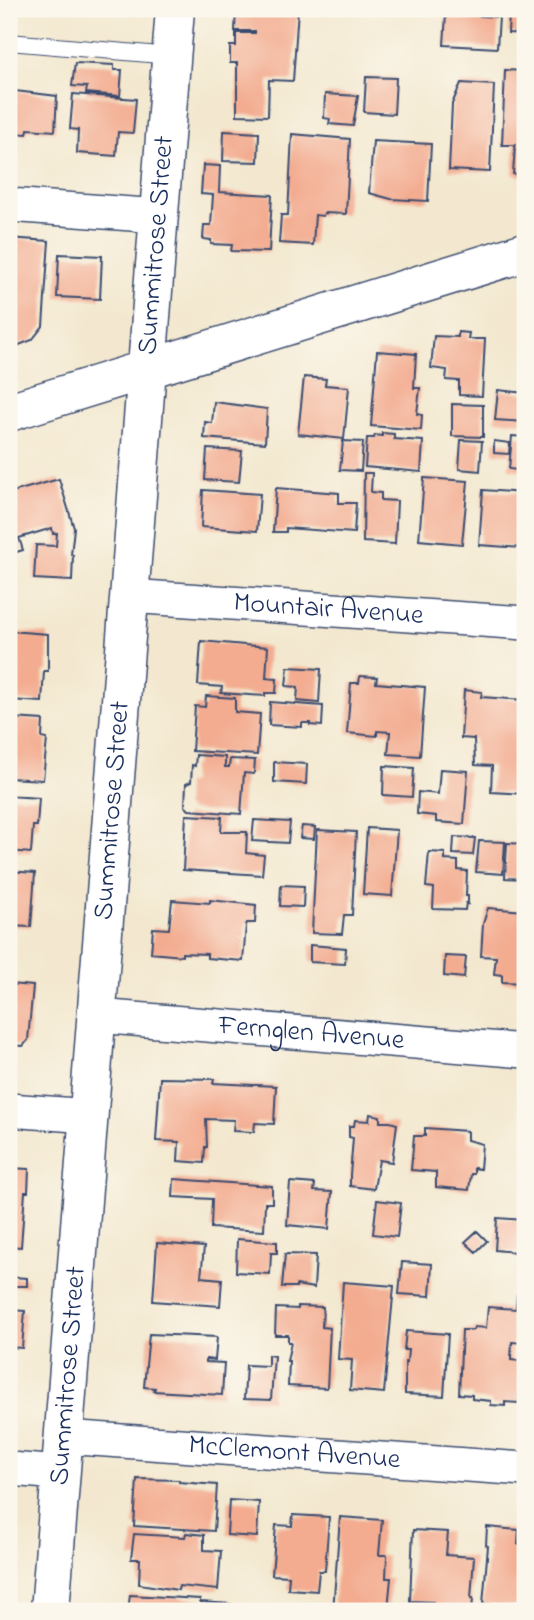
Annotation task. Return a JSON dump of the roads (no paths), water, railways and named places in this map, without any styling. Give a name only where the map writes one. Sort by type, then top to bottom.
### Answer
[{"type":"street","name":"Summitrose Street","points":[[50,1611],[175,9]]},
{"type":"street","points":[[9,205],[159,216]]},
{"type":"street","points":[[9,412],[525,252]]},
{"type":"street","name":"Mountair Avenue","points":[[130,596],[525,623]]},
{"type":"street","name":"Fernglen Avenue","points":[[97,1016],[525,1051]]},
{"type":"street","points":[[9,1110],[89,1116]]},
{"type":"street","name":"McClemont Avenue","points":[[9,1469],[62,1455],[525,1469]]},
{"type":"lane","points":[[9,42],[172,55]]}]
